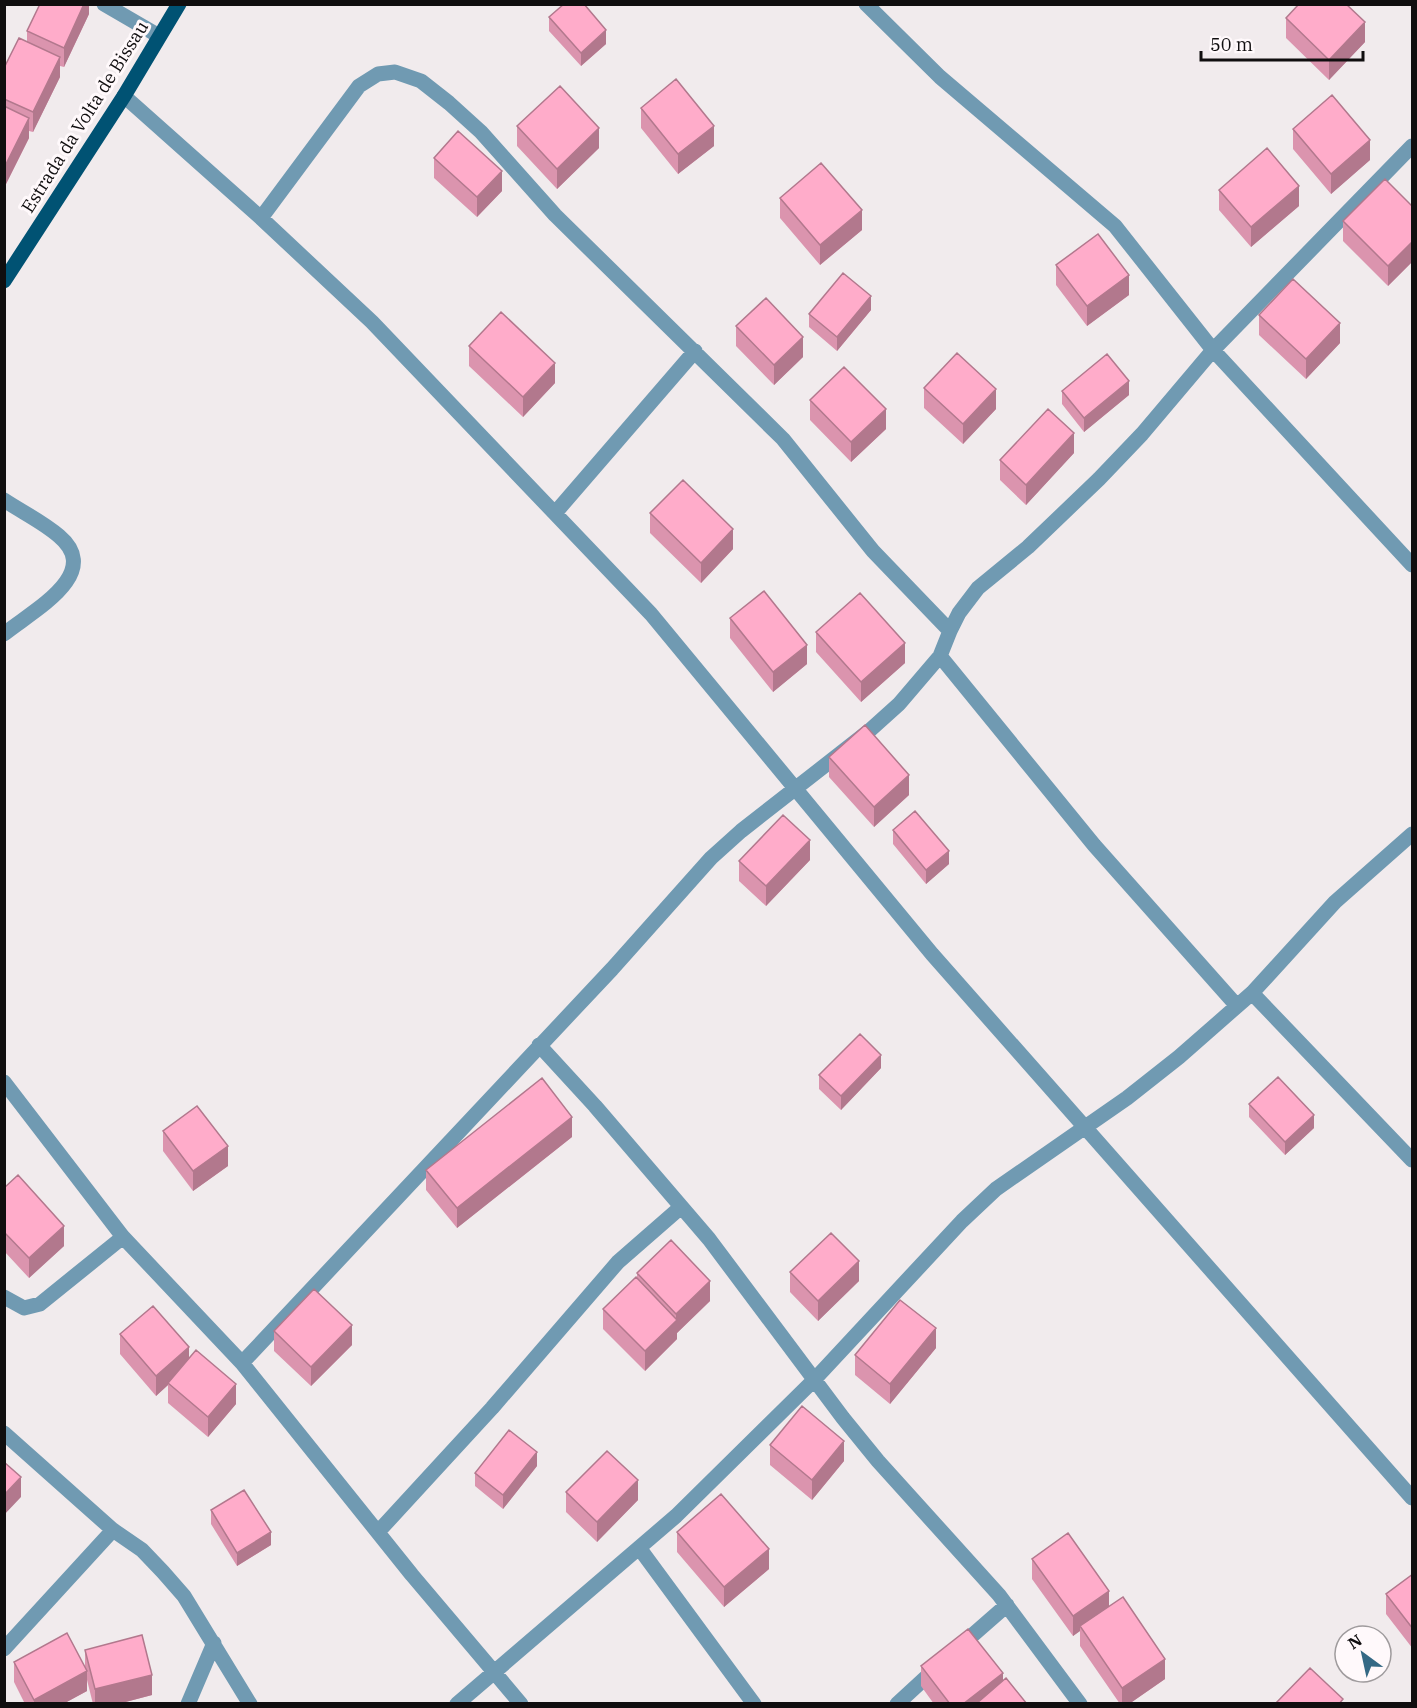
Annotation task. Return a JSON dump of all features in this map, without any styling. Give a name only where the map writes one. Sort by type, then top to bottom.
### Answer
[{"type":"main road","name":"Estrada da Volta de Bissau","points":[[4,281],[123,96],[178,4]]},
{"type":"street","points":[[104,4],[159,36]]},
{"type":"street","points":[[866,4],[940,77],[1116,226],[1213,350],[1413,565]]},
{"type":"street","points":[[261,218],[359,86],[378,74],[395,72],[421,81],[481,132],[555,215],[783,439],[873,551],[950,631]]},
{"type":"street","points":[[123,96],[261,218],[372,322],[651,614],[954,979],[1087,1126],[1413,1498]]},
{"type":"street","points":[[242,1363],[539,1046],[711,858],[741,831],[899,704],[940,656],[959,613],[978,588],[1028,547],[1099,479],[1142,434],[1213,350],[1413,146]]},
{"type":"street","points":[[556,512],[695,351]]},
{"type":"street","points":[[4,500],[58,535],[71,548],[75,559],[73,574],[62,588],[4,634]]},
{"type":"street","points":[[940,656],[1094,845],[1237,1006]]},
{"type":"street","points":[[457,1704],[640,1549],[814,1380],[996,1189],[1087,1126],[1179,1057],[1251,993],[1335,902],[1413,834]]},
{"type":"street","points":[[1251,993],[1413,1160]]},
{"type":"street","points":[[539,1046],[595,1106],[681,1207],[734,1272],[814,1380],[878,1461],[1006,1605],[1080,1704]]},
{"type":"street","points":[[4,1082],[123,1237],[242,1363],[521,1704]]},
{"type":"street","points":[[378,1532],[492,1408],[618,1262],[681,1207]]},
{"type":"street","points":[[4,1296],[24,1308],[40,1304],[123,1237]]},
{"type":"street","points":[[4,1433],[113,1530],[142,1550],[163,1572],[184,1596],[250,1704]]},
{"type":"street","points":[[4,1649],[113,1530]]},
{"type":"street","points":[[640,1549],[754,1704]]},
{"type":"street","points":[[897,1704],[1006,1605]]},
{"type":"street","points":[[188,1704],[214,1643]]},
{"type":"building","points":[[40,4],[84,4],[64,48],[27,31]]},
{"type":"building","points":[[564,4],[584,4],[606,30],[581,53],[549,17]]},
{"type":"building","points":[[1299,4],[1346,4],[1365,22],[1329,60],[1286,18]]},
{"type":"building","points":[[19,38],[60,57],[33,112],[4,99],[4,68]]},
{"type":"building","points":[[676,79],[714,126],[678,154],[641,108]]},
{"type":"building","points":[[560,86],[599,128],[557,169],[517,126]]},
{"type":"building","points":[[1332,95],[1370,140],[1331,174],[1293,129]]},
{"type":"building","points":[[4,106],[29,118],[4,168]]},
{"type":"building","points":[[458,131],[502,171],[477,197],[434,158]]},
{"type":"building","points":[[1267,148],[1299,186],[1251,227],[1219,190]]},
{"type":"building","points":[[821,163],[862,210],[820,245],[780,198]]},
{"type":"building","points":[[1385,179],[1413,207],[1413,241],[1388,266],[1343,221]]},
{"type":"building","points":[[1098,234],[1129,275],[1087,306],[1056,265]]},
{"type":"building","points":[[843,273],[871,296],[837,337],[809,314]]},
{"type":"building","points":[[1293,279],[1340,323],[1306,359],[1259,315]]},
{"type":"building","points":[[766,298],[803,337],[774,365],[736,326]]},
{"type":"building","points":[[501,312],[555,363],[523,397],[469,346]]},
{"type":"building","points":[[957,353],[996,389],[963,424],[924,388]]},
{"type":"building","points":[[1107,354],[1129,381],[1084,418],[1062,391]]},
{"type":"building","points":[[844,367],[886,409],[851,442],[810,400]]},
{"type":"building","points":[[1048,409],[1074,433],[1026,485],[1000,460]]},
{"type":"building","points":[[683,480],[733,529],[701,563],[650,513]]},
{"type":"building","points":[[764,591],[807,645],[773,672],[730,618]]},
{"type":"building","points":[[860,593],[905,643],[861,682],[816,632]]},
{"type":"building","points":[[865,725],[909,775],[874,807],[829,757]]},
{"type":"building","points":[[915,811],[949,851],[926,870],[893,830]]},
{"type":"building","points":[[783,815],[810,840],[766,886],[739,861]]},
{"type":"building","points":[[860,1034],[881,1055],[841,1096],[819,1075]]},
{"type":"building","points":[[1278,1077],[1314,1115],[1285,1142],[1249,1104]]},
{"type":"building","points":[[542,1078],[572,1117],[457,1208],[426,1170]]},
{"type":"building","points":[[197,1106],[228,1146],[193,1171],[163,1131]]},
{"type":"building","points":[[18,1175],[64,1226],[29,1258],[4,1232],[4,1188]]},
{"type":"building","points":[[831,1233],[859,1261],[818,1301],[790,1272]]},
{"type":"building","points":[[671,1240],[710,1281],[676,1314],[637,1273]]},
{"type":"building","points":[[636,1277],[677,1320],[645,1351],[603,1309]]},
{"type":"building","points":[[314,1289],[352,1325],[311,1367],[274,1331]]},
{"type":"building","points":[[900,1300],[936,1328],[890,1384],[855,1355]]},
{"type":"building","points":[[153,1306],[189,1347],[156,1376],[120,1334]]},
{"type":"building","points":[[196,1350],[236,1384],[208,1417],[168,1383]]},
{"type":"building","points":[[802,1406],[844,1441],[812,1480],[770,1445]]},
{"type":"building","points":[[509,1430],[537,1452],[503,1495],[475,1473]]},
{"type":"building","points":[[607,1451],[638,1480],[597,1522],[566,1492]]},
{"type":"building","points":[[4,1462],[21,1477],[4,1495]]},
{"type":"building","points":[[244,1490],[271,1532],[237,1553],[211,1510]]},
{"type":"building","points":[[721,1494],[769,1549],[724,1587],[677,1532]]},
{"type":"building","points":[[1068,1533],[1109,1591],[1073,1616],[1032,1559]]},
{"type":"building","points":[[1413,1574],[1413,1629],[1386,1594]]},
{"type":"building","points":[[1123,1597],[1165,1659],[1122,1688],[1080,1626]]},
{"type":"building","points":[[968,1629],[1003,1673],[963,1704],[950,1704],[921,1666]]},
{"type":"building","points":[[67,1633],[87,1671],[34,1700],[14,1662]]},
{"type":"building","points":[[142,1635],[152,1675],[95,1689],[85,1650]]},
{"type":"building","points":[[1310,1668],[1343,1699],[1339,1704],[1275,1704]]},
{"type":"building","points":[[1006,1678],[1027,1704],[976,1704]]}]
